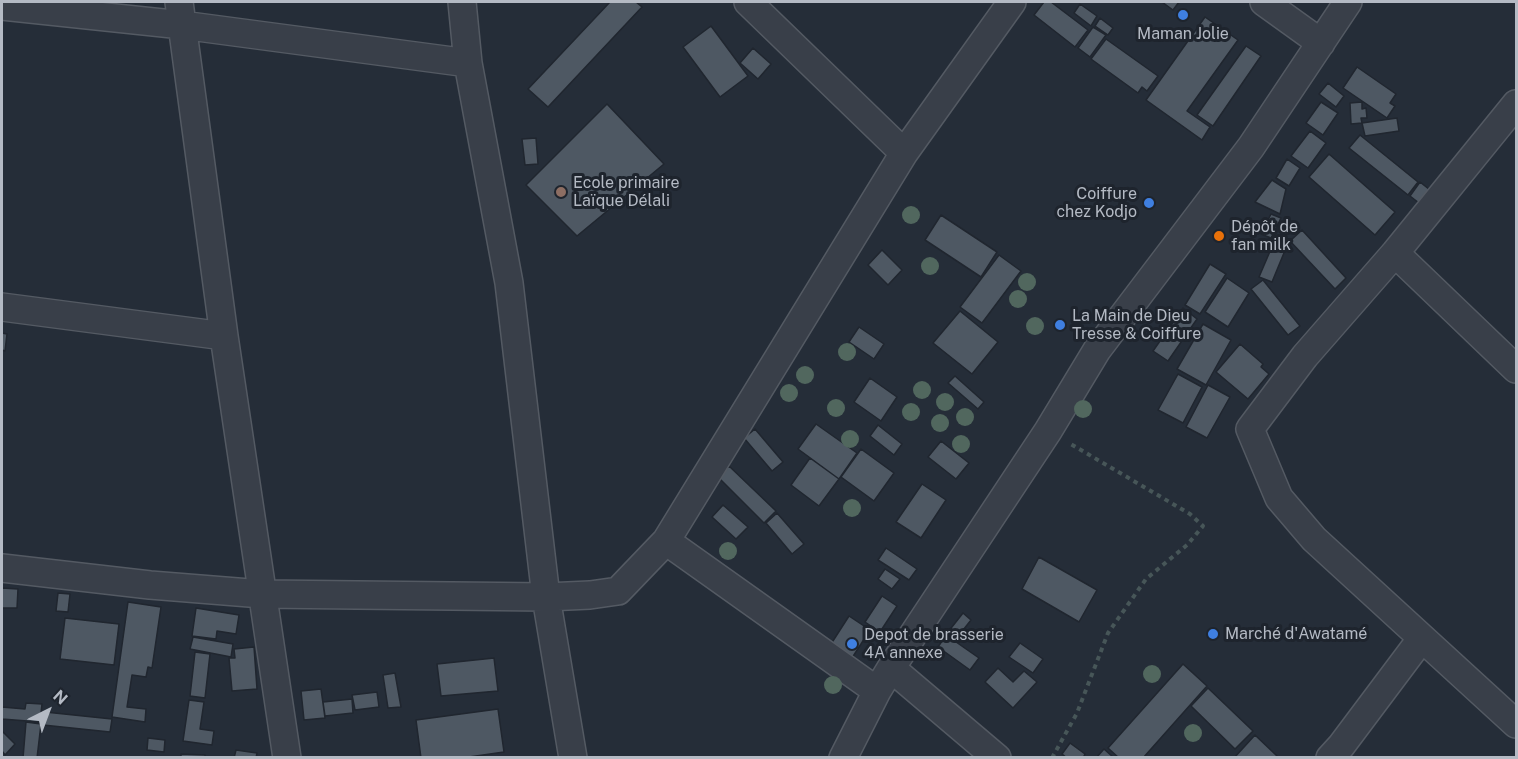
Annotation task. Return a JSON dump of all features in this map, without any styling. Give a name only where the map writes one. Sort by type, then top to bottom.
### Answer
[{"type":"street","points":[[462,2],[468,63],[509,283],[546,597],[573,758]]},
{"type":"street","points":[[748,2],[904,153]]},
{"type":"street","points":[[2,568],[150,585],[262,594],[546,597],[618,591],[666,541],[904,153],[1012,2]]},
{"type":"street","points":[[1264,2],[1321,43]]},
{"type":"street","points":[[843,758],[891,668],[1048,431],[1097,350],[1251,147],[1348,2]]},
{"type":"street","points":[[2,6],[181,13],[468,63]]},
{"type":"street","points":[[181,13],[224,336],[287,758]]},
{"type":"street","points":[[1516,104],[1395,253],[1305,356],[1250,429],[1280,498],[1314,539],[1516,724]]},
{"type":"street","points":[[1395,253],[1516,369]]},
{"type":"street","points":[[2,307],[224,336]]},
{"type":"street","points":[[666,541],[878,691]]},
{"type":"street","points":[[1330,758],[1422,638]]},
{"type":"street","points":[[891,668],[997,758]]},
{"type":"path","points":[[1048,431],[1191,514],[1203,525],[1187,545],[1146,579],[1108,633],[1077,713],[1052,758]]},
{"type":"building","points":[[610,2],[636,2],[642,7],[548,107],[528,89]]},
{"type":"building","points":[[1044,2],[1051,2],[1088,30],[1075,47],[1034,15]]},
{"type":"building","points":[[1162,2],[1179,2],[1173,10]]},
{"type":"building","points":[[1080,4],[1097,16],[1091,26],[1074,13]]},
{"type":"building","points":[[1205,17],[1238,40],[1187,111],[1210,127],[1202,140],[1146,100]]},
{"type":"building","points":[[1100,18],[1113,28],[1108,35],[1095,26]]},
{"type":"building","points":[[711,26],[748,76],[720,97],[683,47]]},
{"type":"building","points":[[1093,27],[1106,35],[1090,57],[1078,48]]},
{"type":"building","points":[[1106,39],[1158,76],[1147,91],[1142,87],[1138,93],[1091,59]]},
{"type":"building","points":[[1246,46],[1261,56],[1213,126],[1197,115]]},
{"type":"building","points":[[753,48],[771,64],[758,79],[740,63]]},
{"type":"building","points":[[1357,67],[1396,94],[1390,103],[1395,106],[1387,118],[1343,88]]},
{"type":"building","points":[[1328,83],[1344,96],[1336,107],[1319,94]]},
{"type":"building","points":[[1321,102],[1338,113],[1323,135],[1306,123]]},
{"type":"building","points":[[1362,102],[1362,109],[1366,108],[1367,118],[1361,118],[1362,123],[1351,124],[1350,103]]},
{"type":"building","points":[[607,104],[664,164],[577,236],[526,185]]},
{"type":"building","points":[[1397,118],[1399,131],[1365,136],[1362,123]]},
{"type":"building","points":[[1310,131],[1326,143],[1308,168],[1291,156]]},
{"type":"building","points":[[1360,135],[1418,182],[1408,195],[1349,148]]},
{"type":"building","points":[[536,138],[538,164],[525,165],[522,139]]},
{"type":"building","points":[[1329,154],[1395,212],[1375,235],[1309,177]]},
{"type":"building","points":[[1287,159],[1300,168],[1289,186],[1276,178]]},
{"type":"building","points":[[1272,180],[1286,189],[1280,214],[1255,202]]},
{"type":"building","points":[[1420,182],[1430,190],[1419,203],[1410,196]]},
{"type":"building","points":[[1271,214],[1281,218],[1271,238],[1261,234]]},
{"type":"building","points":[[941,215],[997,252],[981,277],[925,240]]},
{"type":"building","points":[[1302,230],[1346,278],[1335,289],[1290,241]]},
{"type":"building","points":[[1274,242],[1286,248],[1272,282],[1259,277]]},
{"type":"building","points":[[882,250],[902,270],[888,285],[868,265]]},
{"type":"building","points":[[999,255],[1021,271],[982,323],[960,307]]},
{"type":"building","points":[[1210,264],[1226,274],[1200,314],[1185,305]]},
{"type":"building","points":[[1227,278],[1249,293],[1228,327],[1205,312]]},
{"type":"building","points":[[1263,280],[1300,326],[1288,335],[1251,289]]},
{"type":"building","points":[[1183,308],[1197,319],[1168,361],[1153,351]]},
{"type":"building","points":[[960,311],[998,342],[972,374],[933,343]]},
{"type":"building","points":[[1203,324],[1231,340],[1206,385],[1177,369]]},
{"type":"building","points":[[859,327],[884,344],[874,359],[849,342]]},
{"type":"building","points":[[2,333],[7,334],[5,351],[2,350]]},
{"type":"building","points":[[1240,344],[1263,364],[1261,367],[1269,374],[1248,399],[1216,372]]},
{"type":"building","points":[[1178,374],[1202,387],[1183,423],[1158,410]]},
{"type":"building","points":[[955,376],[984,402],[978,409],[948,383]]},
{"type":"building","points":[[870,378],[897,397],[881,421],[854,402]]},
{"type":"building","points":[[1208,385],[1230,397],[1207,438],[1186,427]]},
{"type":"building","points":[[816,424],[857,453],[839,479],[798,449]]},
{"type":"building","points":[[878,425],[902,444],[894,455],[870,436]]},
{"type":"building","points":[[755,429],[783,462],[772,471],[744,438]]},
{"type":"building","points":[[941,441],[969,463],[956,479],[928,457]]},
{"type":"building","points":[[861,449],[894,473],[874,501],[841,477]]},
{"type":"building","points":[[810,458],[839,479],[819,506],[791,485]]},
{"type":"building","points":[[729,466],[776,511],[764,523],[718,477]]},
{"type":"building","points":[[922,484],[946,500],[921,538],[896,522]]},
{"type":"building","points":[[723,505],[748,527],[736,539],[712,517]]},
{"type":"building","points":[[777,513],[804,544],[792,554],[766,523]]},
{"type":"building","points":[[886,548],[917,569],[909,580],[878,560]]},
{"type":"building","points":[[1039,557],[1097,590],[1079,622],[1022,589]]},
{"type":"building","points":[[885,569],[900,579],[892,589],[878,579]]},
{"type":"building","points":[[2,588],[18,589],[17,608],[2,608]]},
{"type":"building","points":[[58,593],[70,594],[68,612],[56,611]]},
{"type":"building","points":[[882,596],[897,606],[880,632],[865,622]]},
{"type":"building","points":[[128,602],[161,607],[152,668],[148,667],[146,677],[132,675],[127,707],[146,709],[145,722],[112,717]]},
{"type":"building","points":[[196,608],[239,615],[236,634],[217,631],[216,639],[192,636]]},
{"type":"building","points":[[963,613],[971,620],[956,639],[948,632]]},
{"type":"building","points":[[849,616],[870,630],[852,658],[831,644]]},
{"type":"building","points":[[65,618],[119,624],[114,665],[60,659]]},
{"type":"building","points":[[946,635],[979,658],[970,670],[938,647]]},
{"type":"building","points":[[193,637],[233,644],[231,657],[190,649]]},
{"type":"building","points":[[1020,643],[1043,659],[1033,673],[1009,657]]},
{"type":"building","points":[[254,647],[257,689],[232,691],[229,658],[235,658],[234,649]]},
{"type":"building","points":[[195,652],[210,654],[205,698],[190,696]]},
{"type":"building","points":[[494,658],[498,691],[441,696],[437,664]]},
{"type":"building","points":[[1183,664],[1207,686],[1143,758],[1119,758],[1108,748]]},
{"type":"building","points":[[998,668],[1013,682],[1024,671],[1037,682],[1013,708],[985,682]]},
{"type":"building","points":[[395,673],[401,707],[388,708],[383,675]]},
{"type":"building","points":[[1208,688],[1253,731],[1235,749],[1191,706]]},
{"type":"building","points":[[321,689],[325,718],[304,720],[301,691]]},
{"type":"building","points":[[377,692],[379,707],[355,710],[352,695]]},
{"type":"building","points":[[352,699],[353,713],[325,716],[323,702]]},
{"type":"building","points":[[189,700],[204,702],[200,729],[214,731],[212,745],[183,741]]},
{"type":"building","points":[[26,703],[42,704],[40,722],[2,719],[2,707],[25,709]]},
{"type":"building","points":[[498,709],[504,752],[462,758],[421,758],[416,720]]},
{"type":"building","points":[[45,712],[112,719],[110,732],[43,725]]},
{"type":"building","points":[[26,722],[41,724],[37,758],[23,758]]},
{"type":"building","points":[[2,731],[15,744],[5,755],[2,751]]},
{"type":"building","points":[[1255,735],[1277,756],[1275,758],[1234,758]]},
{"type":"building","points":[[148,738],[165,740],[164,752],[147,750]]},
{"type":"building","points":[[1070,743],[1085,754],[1083,758],[1067,758],[1062,754]]},
{"type":"building","points":[[1104,749],[1114,758],[1096,758]]},
{"type":"building","points":[[236,750],[257,753],[256,758],[234,758]]},
{"type":"building","points":[[181,754],[205,755],[205,758],[181,758]]},
{"type":"place","name":"Maman Jolie","points":[[1183,15]]},
{"type":"place","name":"Ecole primaire Laïque Délali","points":[[561,192]]},
{"type":"place","name":"Coiffure chez Kodjo","points":[[1149,203]]},
{"type":"place","name":"Dépôt de fan milk","points":[[1219,236]]},
{"type":"place","name":"La Main de Dieu Tresse & Coiffure","points":[[1060,325]]},
{"type":"place","name":"Marché d'Awatamé","points":[[1213,634]]},
{"type":"place","name":"Depot de brasserie 4A annexe","points":[[852,644]]}]
